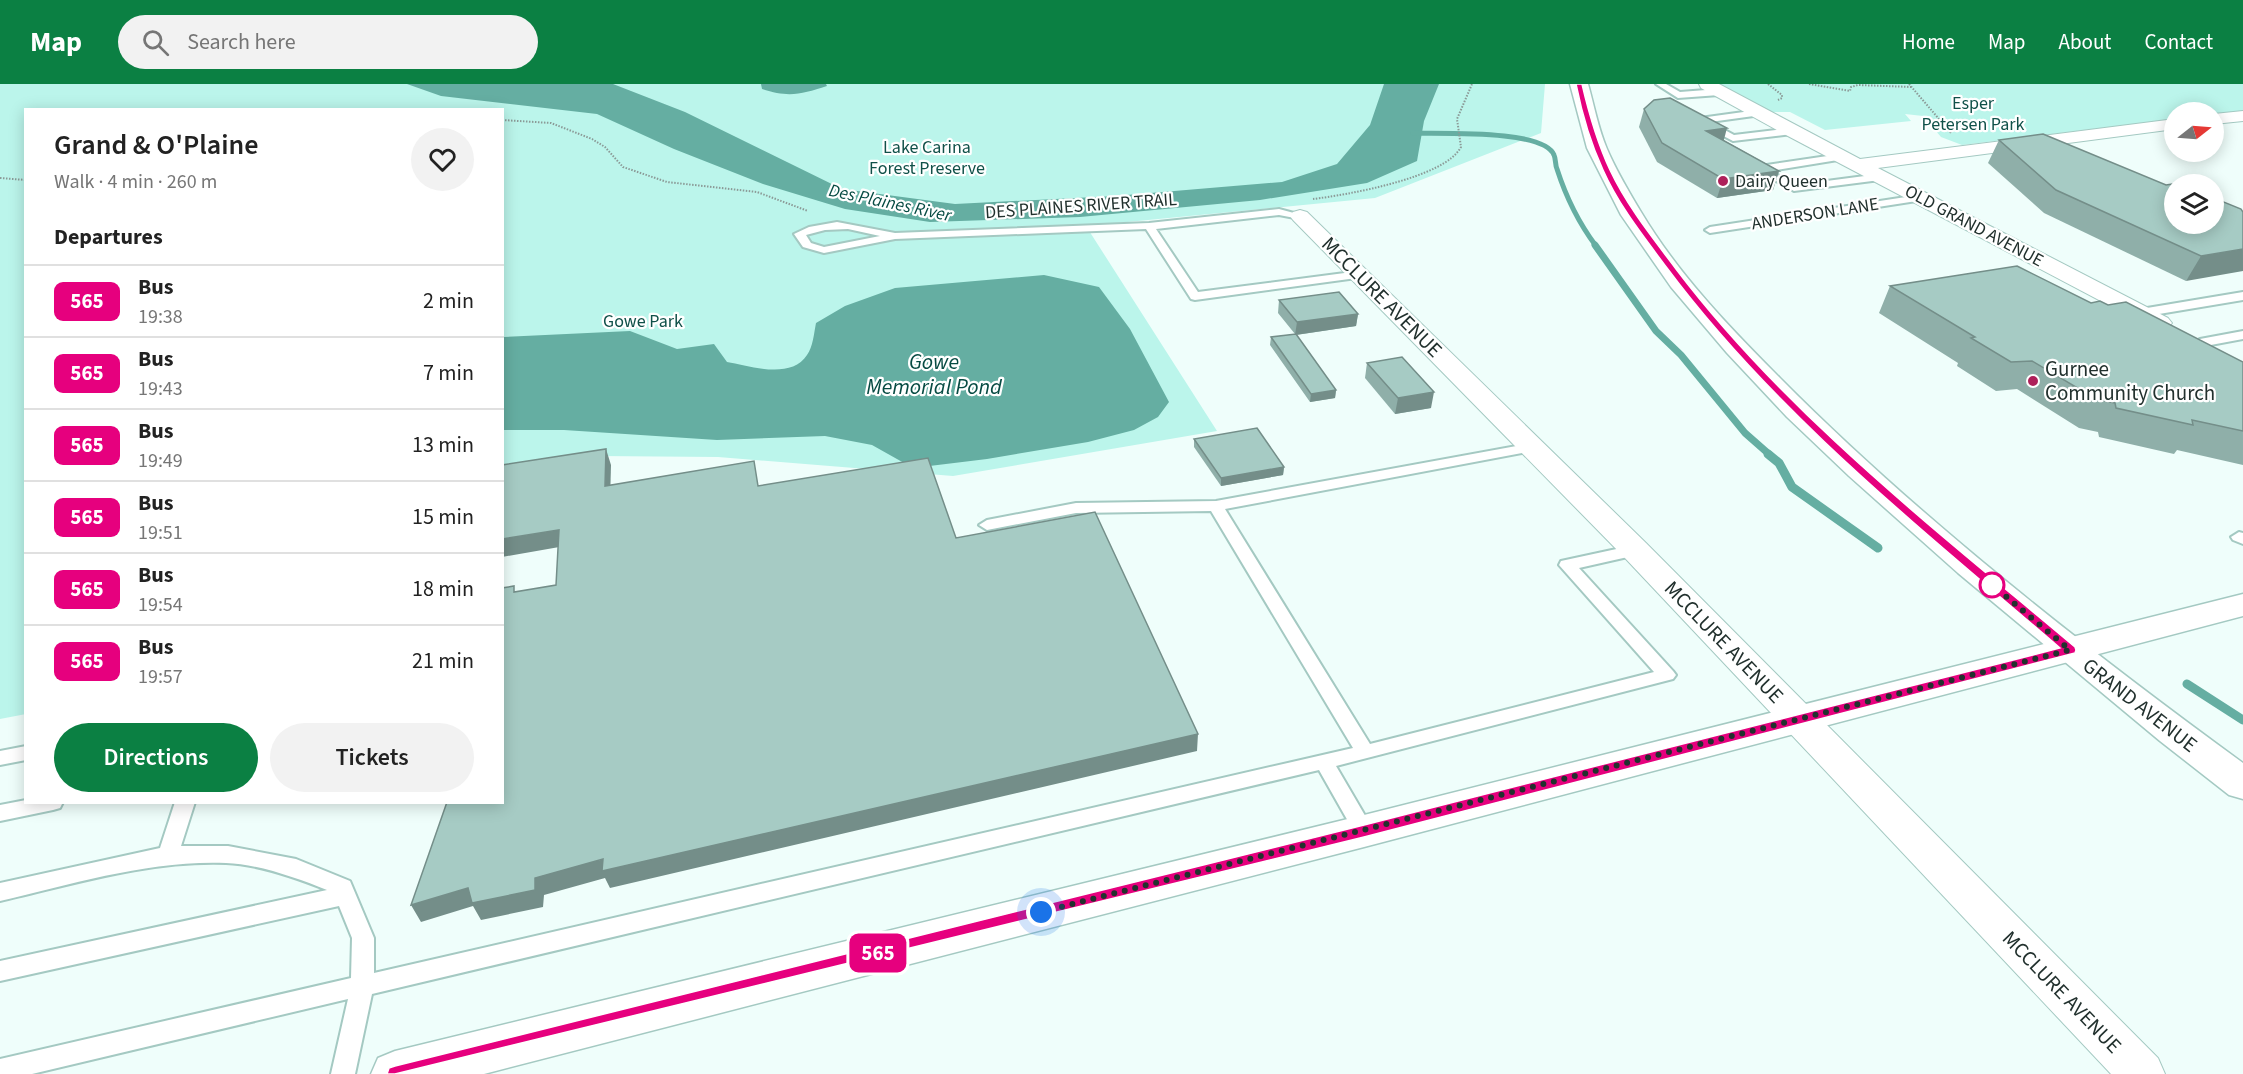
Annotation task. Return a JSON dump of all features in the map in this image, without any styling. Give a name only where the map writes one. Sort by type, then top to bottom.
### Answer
[{"type":"main road","name":"GRAND AVENUE","points":[[1579,84],[1588,125],[1607,171],[1624,202],[1647,237],[1698,304],[1769,381],[1914,519],[2127,696],[2243,784]]},
{"type":"main road","points":[[395,1074],[1364,831],[2243,605]]},
{"type":"street","name":"OLD GRAND AVENUE","points":[[1713,88],[1791,131],[2234,361]]},
{"type":"street","points":[[2224,118],[2243,116]]},
{"type":"street","points":[[1849,161],[1968,151],[2164,125]]},
{"type":"street","name":"MCCLURE AVENUE","points":[[1304,208],[1360,275],[1635,550],[2142,1074]]},
{"type":"lane","points":[[1660,84],[1678,95],[1713,88]]},
{"type":"lane","points":[[1758,113],[1700,121],[1733,138],[1791,131]]},
{"type":"lane","points":[[1849,161],[1760,169],[1794,188],[1880,177]]},
{"type":"lane","name":"ANDERSON LANE","points":[[1710,230],[1919,198]]},
{"type":"lane","points":[[896,236],[836,224],[818,226],[800,234],[807,245],[824,250],[896,236],[1149,226],[1304,208]]},
{"type":"lane","points":[[1149,226],[1195,297],[1360,275]]},
{"type":"lane","points":[[2141,313],[2243,296]]},
{"type":"lane","points":[[2200,343],[2243,335]]},
{"type":"lane","points":[[987,525],[1076,508],[1216,506],[1533,447]]},
{"type":"lane","points":[[1216,506],[1365,752]]},
{"type":"lane","points":[[0,1070],[1324,762],[1667,675],[1567,565],[1635,550]]},
{"type":"lane","points":[[0,758],[24,753]]},
{"type":"lane","points":[[1324,762],[1364,831]]},
{"type":"lane","points":[[0,813],[43,804]]},
{"type":"lane","points":[[168,855],[184,804]]},
{"type":"lane","points":[[0,892],[168,855],[228,854],[296,868],[342,887],[363,938],[362,987],[343,1074]]},
{"type":"lane","points":[[0,971],[346,895]]},
{"type":"path","points":[[1304,208],[1396,184],[1450,159],[1460,151],[1461,141],[1457,119],[1472,84]]},
{"type":"path","points":[[1809,84],[1844,92],[1858,85],[1911,87]]},
{"type":"path","points":[[1909,84],[1968,151]]},
{"type":"path","points":[[504,120],[551,123],[592,139],[604,147],[623,167],[667,182],[756,192],[812,213]]},
{"type":"path","points":[[0,178],[24,180]]},
{"type":"green space","points":[[0,84],[1545,84],[1541,133],[1375,198],[1086,226],[1217,431],[953,476],[718,457],[598,456],[504,469],[504,108],[24,108],[24,714],[0,719]]},
{"type":"green space","name":"Esper Petersen Park","points":[[1718,84],[2243,84],[2243,111],[2224,113],[2224,102],[2164,102],[2164,120],[1962,145],[1941,137],[1923,116],[1905,114],[1911,121],[1825,130],[1790,112],[1768,112]]},
{"type":"water","name":"Des Plaines River","points":[[407,84],[613,84],[685,112],[842,189],[955,204],[1115,196],[1282,182],[1337,164],[1370,125],[1384,84],[1439,84],[1424,121],[1417,161],[1367,183],[1260,200],[1080,217],[930,222],[845,209],[763,184],[674,149],[597,114],[441,96]]},
{"type":"water","points":[[761,84],[826,84],[827,86],[803,93],[788,94],[762,89]]},
{"type":"water","name":"Gowe Memorial Pond","points":[[1044,275],[1099,287],[1130,329],[1169,402],[1158,417],[1134,430],[1088,442],[987,459],[913,468],[872,445],[825,436],[717,440],[564,430],[504,430],[504,337],[630,331],[677,349],[714,344],[727,362],[758,368],[781,369],[800,363],[807,355],[812,344],[816,323],[845,306],[895,288]]},
{"type":"building","points":[[1670,98],[1727,128],[1706,131],[1779,171],[1723,179],[1662,143],[1644,109],[1654,100]]},
{"type":"building","points":[[2043,134],[2164,184],[2164,234],[2224,234],[2224,202],[2241,209],[2243,212],[2243,249],[2201,256],[2056,190],[1999,140]]},
{"type":"building","points":[[2017,266],[2091,303],[2100,301],[2108,305],[2126,302],[2243,362],[2243,431],[2192,420],[2193,425],[2116,408],[2115,403],[2096,399],[2032,361],[2011,362],[1971,338],[1975,337],[1890,286]]},
{"type":"building","points":[[1339,292],[1358,314],[1297,322],[1279,300]]},
{"type":"building","points":[[1296,334],[1336,390],[1311,394],[1271,337]]},
{"type":"building","points":[[1402,357],[1434,392],[1398,398],[1367,363]]},
{"type":"building","points":[[1257,428],[1284,467],[1221,478],[1194,439]]},
{"type":"building","points":[[606,449],[605,486],[754,461],[758,486],[928,458],[956,538],[1095,512],[1198,734],[602,871],[603,859],[535,878],[535,890],[472,903],[468,888],[411,905],[446,804],[504,804],[504,588],[514,586],[514,592],[556,585],[559,530],[504,539],[504,465]]},
{"type":"waterway","points":[[1413,133],[1512,137],[1546,147],[1554,155],[1556,167],[1573,209],[1596,246]]},
{"type":"waterway","points":[[1595,245],[1656,331],[1681,355],[1745,433],[1770,455]]},
{"type":"waterway","points":[[1768,454],[1779,463],[1792,487],[1878,548]]},
{"type":"waterway","points":[[2187,684],[2243,720]]},
{"type":"bus line","name":"565","points":[[395,1074],[1364,831],[2070,650],[1914,519],[1869,478],[1769,381],[1698,304],[1647,237],[1607,171],[1582,107],[1579,84]]},
{"type":"place","name":"Dairy Queen","points":[[1723,181]]},
{"type":"place","name":"Gurnee Community Church","points":[[2033,381]]},
{"type":"route","points":[[1041,912],[2070,650],[1984,578],[1992,585]]},
{"type":"park label","name":"Lake Carina Forest Preserve","points":[[927,157]]},
{"type":"park label","name":"Gowe Park","points":[[643,321]]}]
